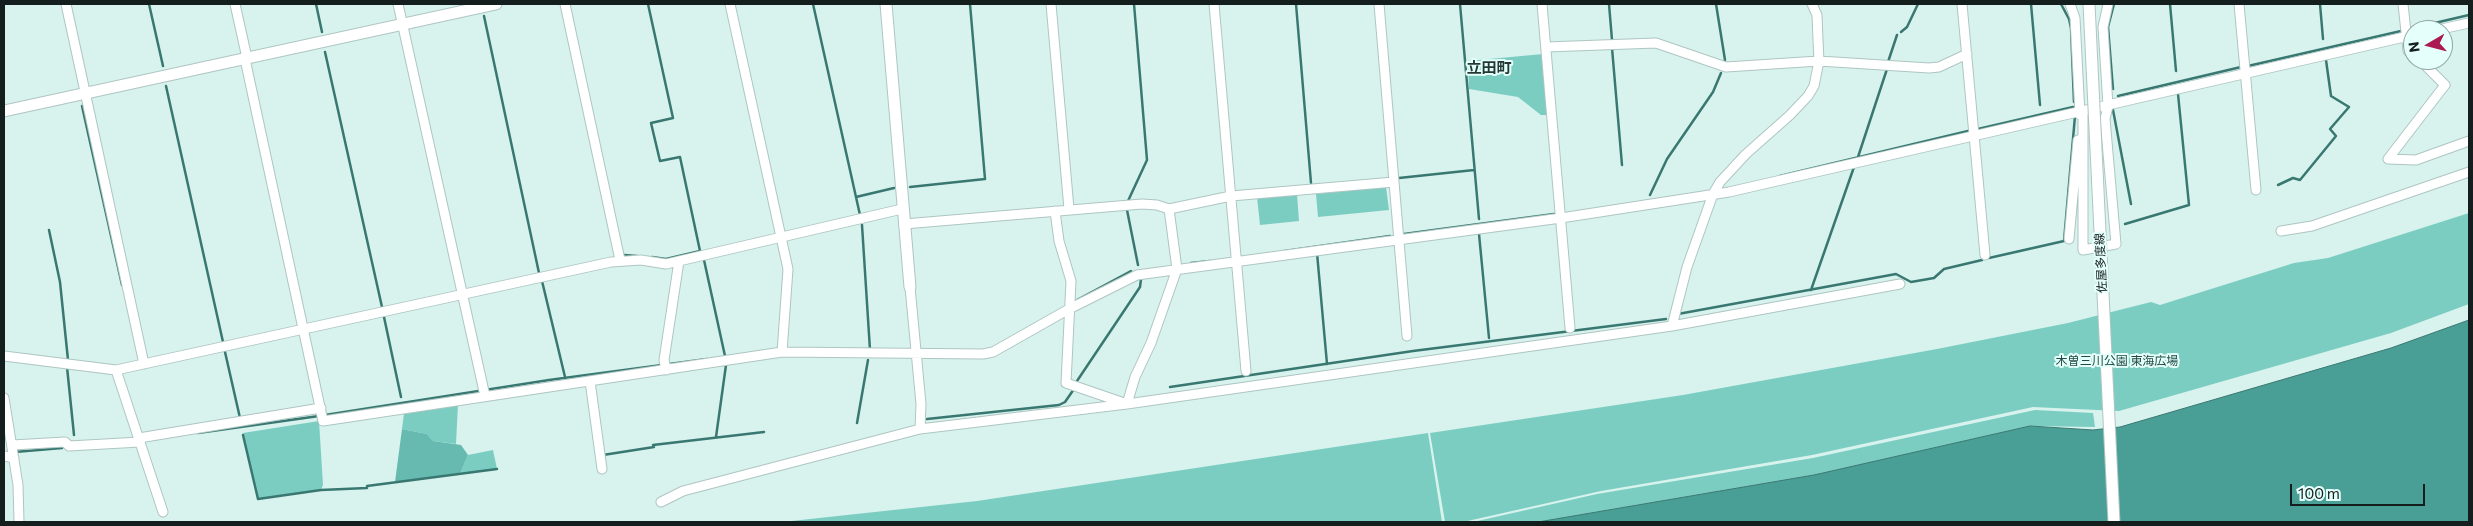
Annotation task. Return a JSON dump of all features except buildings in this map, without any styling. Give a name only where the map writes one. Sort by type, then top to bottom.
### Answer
[{"type":"street","points":[[66,4],[144,364]]},
{"type":"street","points":[[235,4],[323,420],[484,393],[590,381],[665,366],[782,350],[970,356],[992,352],[1069,309],[1137,275],[1561,218],[1713,194],[2082,110],[2108,106],[2403,37]]},
{"type":"street","points":[[398,4],[484,393]]},
{"type":"street","points":[[4,109],[86,94],[496,4]]},
{"type":"street","points":[[565,4],[620,260]]},
{"type":"street","points":[[730,4],[788,269],[782,350]]},
{"type":"street","points":[[886,4],[902,209],[921,404],[920,429]]},
{"type":"street","points":[[1052,4],[1069,209]]},
{"type":"street","points":[[1214,4],[1246,371]]},
{"type":"street","points":[[1379,4],[1408,336]]},
{"type":"street","points":[[1542,4],[1570,328]]},
{"type":"street","points":[[1672,326],[1687,267],[1713,194],[1720,182],[1746,154],[1808,96],[1814,86],[1819,61],[1817,15],[1812,4]]},
{"type":"street","points":[[1962,4],[1985,255]]},
{"type":"street","points":[[2070,4],[2075,18],[2082,110],[2083,250],[2116,244],[2105,119],[2108,106],[2103,26],[2108,4]]},
{"type":"street","name":"佐屋多度線","points":[[2089,4],[2114,522]]},
{"type":"street","points":[[2240,4],[2256,190]]},
{"type":"street","points":[[2403,4],[2406,20]]},
{"type":"street","points":[[2453,27],[2469,24]]},
{"type":"street","points":[[1546,47],[1656,43],[1726,68],[1819,61],[1929,68],[1939,67],[1967,54]]},
{"type":"street","points":[[2430,70],[2445,85],[2388,159],[2416,160],[2469,141]]},
{"type":"street","points":[[2069,239],[2082,110]]},
{"type":"street","points":[[2280,231],[2312,226],[2469,172]]},
{"type":"street","points":[[904,224],[1142,204],[1157,205],[1170,209],[1232,196],[1394,182]]},
{"type":"street","points":[[4,356],[116,370],[620,260],[641,260],[666,264],[902,209]]},
{"type":"street","points":[[1127,404],[1135,377],[1151,343],[1178,269],[1170,209]]},
{"type":"street","points":[[1055,211],[1059,241],[1071,281],[1066,383],[1127,404]]},
{"type":"street","points":[[665,366],[679,261]]},
{"type":"street","points":[[661,502],[683,491],[920,429],[1127,404],[1672,326],[1900,284]]},
{"type":"street","points":[[116,370],[163,512]]},
{"type":"street","points":[[590,381],[602,468]]},
{"type":"street","points":[[4,398],[19,522]]},
{"type":"street","points":[[11,453],[64,442],[70,446],[139,440],[322,413]]},
{"type":"green space","points":[[1543,54],[1549,115],[1541,115],[1518,97],[1469,89],[1468,61]]},
{"type":"green space","points":[[1386,187],[1389,210],[1318,217],[1316,194]]},
{"type":"green space","points":[[1297,194],[1299,221],[1260,225],[1257,197]]},
{"type":"green space","name":"木曽三川公園 東海広場","points":[[2469,213],[2469,304],[2391,333],[2119,411],[2033,407],[1812,455],[1601,491],[1463,522],[1445,522],[1430,433],[1683,395],[2068,323],[2151,302],[2160,305],[2294,263],[2328,258]]},
{"type":"green space","points":[[458,404],[456,444],[433,441],[427,434],[402,429],[404,413]]},
{"type":"green space","points":[[2035,410],[2093,413],[2095,427],[2030,426],[1814,475],[1538,522],[1473,522],[1597,494],[1813,458]]},
{"type":"green space","points":[[319,421],[323,485],[321,490],[258,499],[243,433]]},
{"type":"green space","points":[[1428,433],[1442,522],[782,522],[977,501]]},
{"type":"green space","points":[[493,450],[497,469],[460,474],[468,455]]},
{"type":"shaded area","points":[[2469,320],[2469,522],[1538,522],[1814,475],[2030,426],[2093,430],[2120,427],[2391,348]]},
{"type":"shaded area","points":[[402,429],[427,434],[433,441],[461,445],[468,455],[460,474],[395,482]]},
{"type":"waterway","points":[[149,4],[163,66]]},
{"type":"waterway","points":[[316,4],[322,32]]},
{"type":"waterway","points":[[648,4],[673,118],[651,123],[660,161],[680,157],[700,251],[666,259],[652,257]]},
{"type":"waterway","points":[[813,4],[860,215]]},
{"type":"waterway","points":[[910,187],[985,179],[970,4]]},
{"type":"waterway","points":[[1128,201],[1147,160],[1134,4]]},
{"type":"waterway","points":[[1296,4],[1311,183]]},
{"type":"waterway","points":[[1460,4],[1479,219]]},
{"type":"waterway","points":[[1609,4],[1612,40]]},
{"type":"waterway","points":[[1716,4],[1725,60]]},
{"type":"waterway","points":[[1901,32],[1907,27],[1918,4]]},
{"type":"waterway","points":[[2031,4],[2040,105]]},
{"type":"waterway","points":[[2061,4],[2069,19],[2071,28],[2074,102]]},
{"type":"waterway","points":[[2113,89],[2108,27],[2114,4]]},
{"type":"waterway","points":[[2170,4],[2176,71]]},
{"type":"waterway","points":[[2320,4],[2323,39]]},
{"type":"waterway","points":[[2448,20],[2469,15]]},
{"type":"waterway","points":[[484,16],[539,273]]},
{"type":"waterway","points":[[2248,66],[2401,31]]},
{"type":"waterway","points":[[1888,62],[1897,35]]},
{"type":"waterway","points":[[1612,48],[1622,165]]},
{"type":"waterway","points":[[325,52],[382,307]]},
{"type":"waterway","points":[[2278,185],[2293,178],[2300,180],[2336,136],[2330,129],[2349,107],[2331,96],[2326,60]]},
{"type":"waterway","points":[[2118,96],[2241,67]]},
{"type":"waterway","points":[[1858,157],[1887,69]]},
{"type":"waterway","points":[[1650,195],[1667,159],[1713,92],[1721,73]]},
{"type":"waterway","points":[[166,86],[223,342]]},
{"type":"waterway","points":[[2125,224],[2189,205],[2178,94]]},
{"type":"waterway","points":[[82,106],[122,285]]},
{"type":"waterway","points":[[1978,129],[2073,107]]},
{"type":"waterway","points":[[2113,110],[2131,204]]},
{"type":"waterway","points":[[1989,258],[2064,241],[2075,116]]},
{"type":"waterway","points":[[1780,176],[1968,131]]},
{"type":"waterway","points":[[1811,290],[1854,167]]},
{"type":"waterway","points":[[1399,178],[1474,170]]},
{"type":"waterway","points":[[856,197],[894,188]]},
{"type":"waterway","points":[[1127,210],[1138,265]]},
{"type":"waterway","points":[[1404,234],[1554,214]]},
{"type":"waterway","points":[[862,225],[870,350]]},
{"type":"waterway","points":[[49,230],[60,282],[68,360]]},
{"type":"waterway","points":[[1479,234],[1489,338]]},
{"type":"waterway","points":[[1285,251],[1390,236]]},
{"type":"waterway","points":[[1317,253],[1327,364]]},
{"type":"waterway","points":[[624,255],[637,256]]},
{"type":"waterway","points":[[704,260],[725,356]]},
{"type":"waterway","points":[[1678,314],[1896,274],[1911,282],[1934,278],[1944,269],[1982,260]]},
{"type":"waterway","points":[[1191,263],[1210,261]]},
{"type":"waterway","points":[[1077,300],[1131,271]]},
{"type":"waterway","points":[[1077,381],[1140,287],[1141,279]]},
{"type":"waterway","points":[[542,281],[565,377]]},
{"type":"waterway","points":[[384,317],[401,397]]},
{"type":"waterway","points":[[1170,387],[1413,351],[1666,319]]},
{"type":"waterway","points":[[225,352],[240,418]]},
{"type":"waterway","points":[[325,415],[549,380],[707,359]]},
{"type":"waterway","points":[[857,423],[868,360]]},
{"type":"waterway","points":[[716,437],[726,365]]},
{"type":"waterway","points":[[67,367],[74,435]]},
{"type":"waterway","points":[[927,419],[1059,405],[1065,402],[1074,389]]},
{"type":"waterway","points":[[198,433],[319,416]]},
{"type":"waterway","points":[[603,455],[654,447],[653,445],[764,432]]},
{"type":"waterway","points":[[243,435],[258,499],[321,490],[367,488],[367,486],[497,469]]},
{"type":"waterway","points":[[15,452],[62,448]]},
{"type":"district","name":"立田町","points":[[1489,68]]}]
